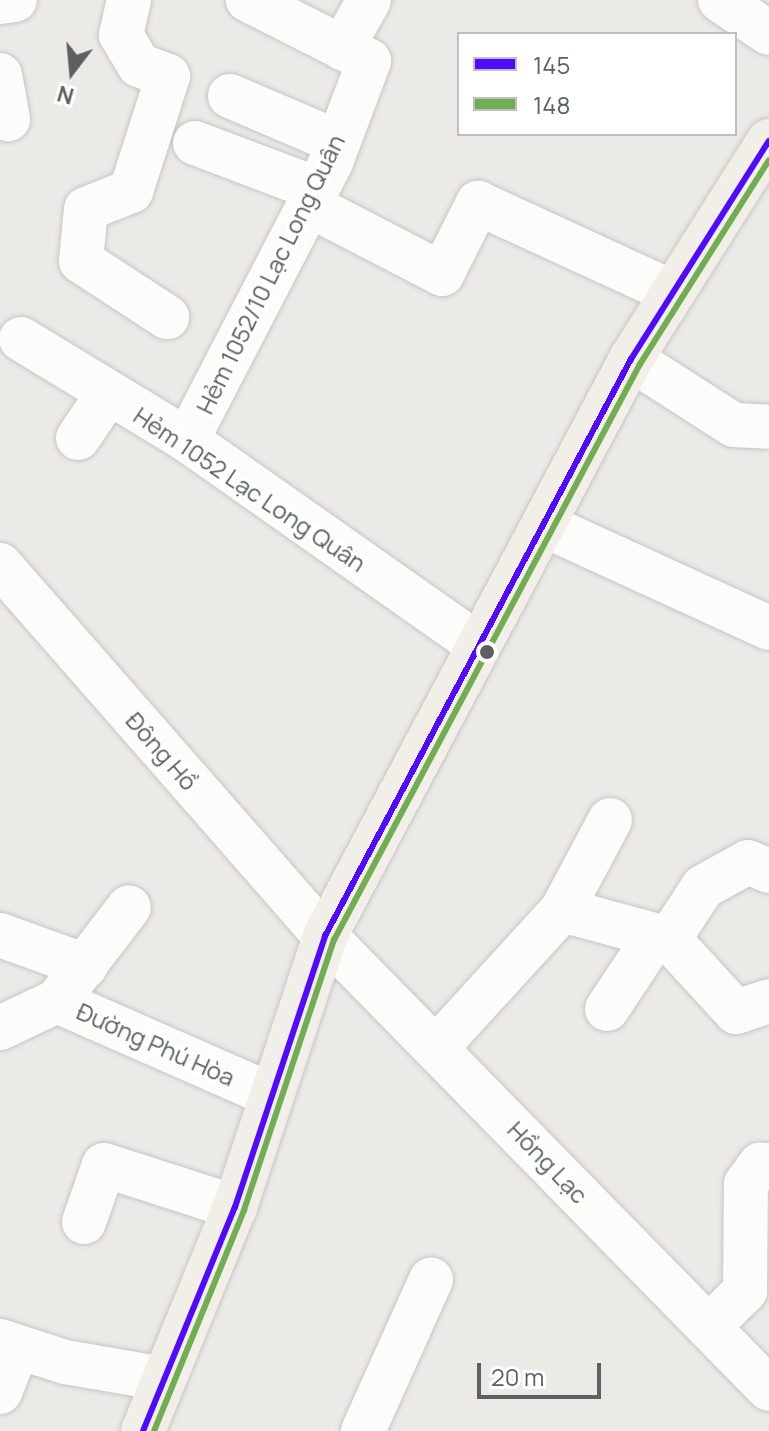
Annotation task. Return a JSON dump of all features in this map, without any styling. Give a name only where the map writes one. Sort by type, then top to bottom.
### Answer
[{"type":"main road","points":[[143,1431],[235,1207],[269,1094],[325,936],[476,643],[544,525],[669,291],[765,154]]},
{"type":"street","points":[[0,2],[15,0]]},
{"type":"street","points":[[129,0],[121,35],[139,65],[168,76],[131,191],[69,210],[81,261],[167,317]]},
{"type":"street","points":[[248,0],[356,55]]},
{"type":"street","name":"Hẻm 1052/10 Lạc Long Quân","points":[[187,440],[313,197],[338,142],[369,0]]},
{"type":"street","points":[[720,0],[769,33]]},
{"type":"street","points":[[0,75],[8,119]]},
{"type":"street","points":[[230,96],[338,142]]},
{"type":"street","points":[[195,143],[313,197],[442,274],[478,203],[669,291]]},
{"type":"street","name":"Hẻm 1052 Lạc Long Quân","points":[[21,339],[187,440],[476,643]]},
{"type":"street","points":[[631,359],[734,425],[769,427]]},
{"type":"street","points":[[78,438],[108,394]]},
{"type":"street","points":[[544,525],[769,628]]},
{"type":"street","name":"Đông Hồ","points":[[0,565],[325,936]]},
{"type":"street","points":[[437,1047],[562,910],[610,820]]},
{"type":"street","points":[[607,1009],[703,887],[748,862],[769,871]]},
{"type":"street","points":[[57,1001],[129,907]]},
{"type":"street","points":[[562,910],[662,939],[753,1006]]},
{"type":"street","points":[[0,935],[86,966]]},
{"type":"street","name":"Hồng Lạc","points":[[325,936],[769,1389]]},
{"type":"street","name":"Đường Phú Hòa","points":[[0,1028],[57,1001],[269,1094]]},
{"type":"street","points":[[84,1222],[104,1165],[235,1207]]},
{"type":"street","points":[[708,1327],[757,1292],[746,1184],[760,1165],[769,1165]]},
{"type":"street","points":[[363,1431],[431,1280]]},
{"type":"street","points":[[0,1392],[9,1344],[164,1379]]},
{"type":"transit line","name":"145","points":[[143,1431],[235,1207],[325,936],[631,359],[769,141]]},
{"type":"transit line","name":"148","points":[[154,1431],[244,1210],[334,940],[640,364],[769,160]]}]
